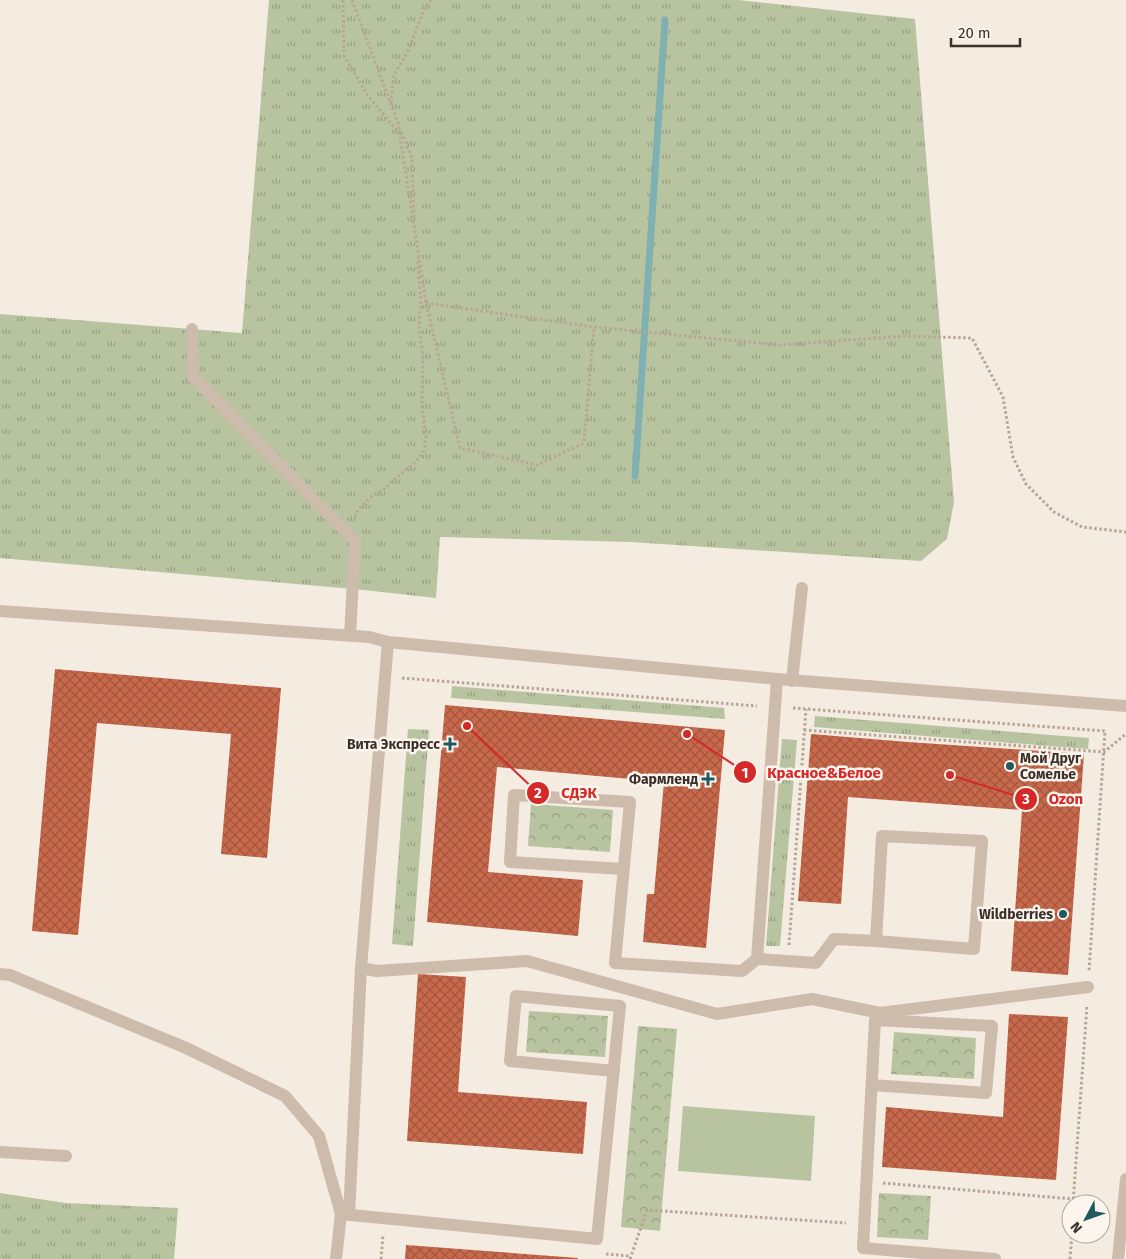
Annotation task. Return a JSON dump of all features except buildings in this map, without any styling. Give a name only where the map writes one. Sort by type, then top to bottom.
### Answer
[{"type":"street","points":[[192,329],[193,378],[355,541],[350,636]]},
{"type":"street","points":[[792,681],[802,588]]},
{"type":"street","points":[[0,611],[369,637],[388,642],[792,681],[1126,706]]},
{"type":"street","points":[[336,1259],[345,1214],[388,642]]},
{"type":"street","points":[[757,959],[776,679]]},
{"type":"street","points":[[623,869],[510,862],[514,795],[630,802],[615,963],[742,971],[757,959],[816,964],[834,939],[974,949],[982,840],[882,836],[876,941]]},
{"type":"street","points":[[362,968],[377,971],[527,961],[717,1014],[812,999],[880,1013],[1088,987]]},
{"type":"street","points":[[0,974],[10,975],[184,1047],[285,1096],[319,1136],[345,1214]]},
{"type":"street","points":[[345,1214],[597,1239],[614,1072],[620,1006],[516,996],[510,1061],[614,1072]]},
{"type":"street","points":[[872,1085],[986,1093],[992,1026],[875,1020],[863,1248],[995,1259]]},
{"type":"street","points":[[0,1152],[66,1156]]},
{"type":"street","points":[[1118,1259],[1126,1179]]},
{"type":"path","points":[[344,0],[344,56],[368,96],[401,136]]},
{"type":"path","points":[[352,0],[398,123],[426,303],[460,448],[537,464],[584,443],[594,327]]},
{"type":"path","points":[[355,541],[354,520],[358,510],[372,496],[386,488],[415,463],[424,451],[426,437],[422,406],[423,355],[419,320],[420,300],[412,158],[391,104],[394,75],[408,51],[424,10],[431,0]]},
{"type":"path","points":[[426,303],[594,327],[779,345],[904,336],[972,338],[1003,397],[1013,457],[1026,484],[1054,512],[1082,527],[1126,532]]},
{"type":"path","points":[[396,678],[1105,731],[1074,1194]]},
{"type":"path","points":[[787,962],[806,709]]},
{"type":"path","points":[[804,730],[1104,752],[1126,734]]},
{"type":"path","points":[[867,1182],[1061,1201]]},
{"type":"path","points":[[630,1259],[647,1210],[864,1224]]},
{"type":"path","points":[[381,1259],[385,1218]]},
{"type":"path","points":[[1070,1259],[1071,1244]]},
{"type":"green space","points":[[269,0],[738,0],[915,19],[954,502],[947,539],[921,561],[631,542],[440,537],[436,598],[0,558],[0,314],[242,333]]},
{"type":"green space","points":[[452,686],[724,708],[725,719],[451,698]]},
{"type":"green space","points":[[815,716],[1089,738],[1088,749],[814,727]]},
{"type":"green space","points":[[408,729],[429,730],[413,946],[392,944]]},
{"type":"green space","points":[[782,739],[797,740],[780,946],[766,946]]},
{"type":"green space","points":[[531,804],[613,810],[610,852],[528,846]]},
{"type":"green space","points":[[529,1011],[608,1016],[605,1057],[526,1052]]},
{"type":"green space","points":[[638,1026],[677,1029],[660,1231],[621,1227]]},
{"type":"green space","points":[[894,1032],[976,1038],[974,1079],[891,1074]]},
{"type":"green space","points":[[683,1106],[815,1116],[811,1181],[678,1171]]},
{"type":"green space","points":[[0,1193],[65,1203],[178,1208],[174,1259],[0,1259]]},
{"type":"green space","points":[[879,1193],[931,1196],[928,1240],[877,1237]]},
{"type":"waterway","points":[[635,476],[665,20]]},
{"type":"place","name":"СДЭК","points":[[467,726]]},
{"type":"place","name":"Красное&Белое","points":[[687,734]]},
{"type":"place","name":"Вита Экспресс","points":[[450,744]]},
{"type":"place","name":"Мой Друг Сомелье","points":[[1010,766]]},
{"type":"place","name":"Ozon","points":[[950,775]]},
{"type":"place","name":"Фармленд","points":[[708,779]]},
{"type":"place","name":"Wildberries","points":[[1063,914]]}]
